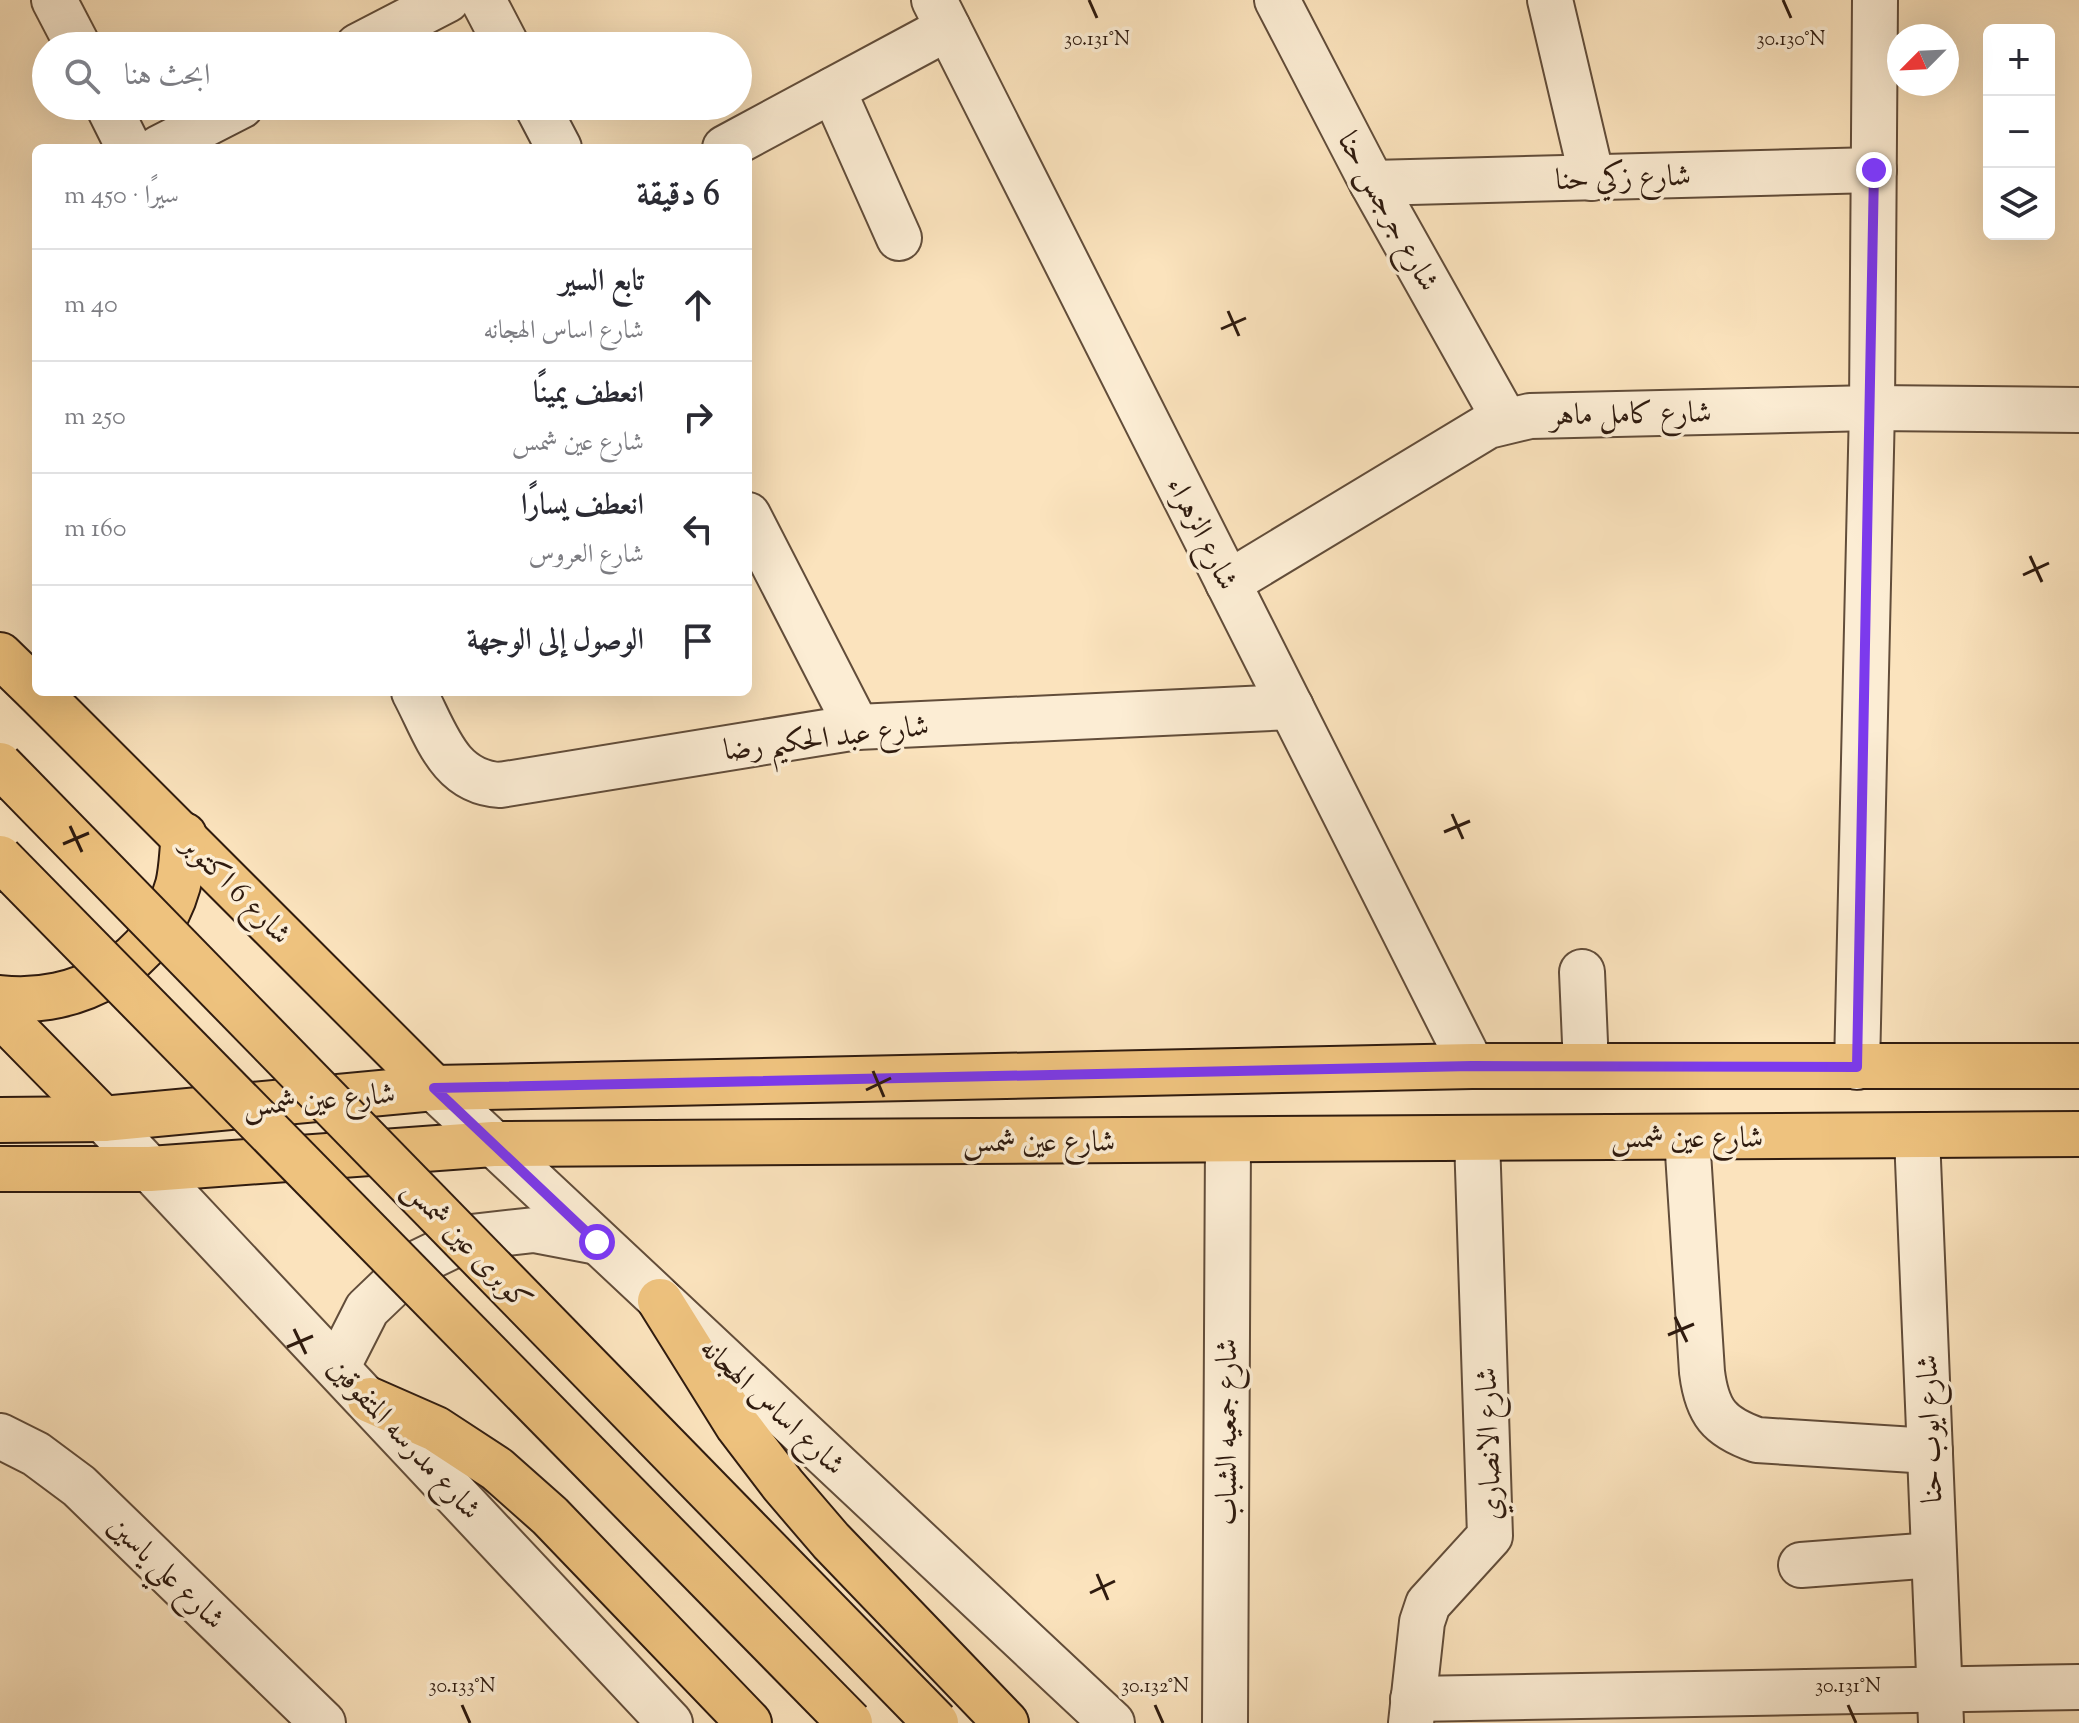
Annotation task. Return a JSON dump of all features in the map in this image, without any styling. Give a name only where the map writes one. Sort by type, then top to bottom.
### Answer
[{"type":"main road","name":"شارع 6 اكتوبر","points":[[0,655],[32,686]]},
{"type":"main road","name":"شارع 6 اكتوبر","points":[[42,696],[434,1088]]},
{"type":"main road","name":"كوبرى عين شمس","points":[[0,765],[936,1723]]},
{"type":"main road","points":[[0,998],[32,1002],[81,991],[124,967],[157,930],[178,885],[184,835]]},
{"type":"main road","name":"كوبرى عين شمس","points":[[0,858],[850,1723]]},
{"type":"main road","points":[[0,1014],[103,1119]]},
{"type":"main road","name":"شارع عين شمس","points":[[0,1120],[103,1119],[434,1088],[1472,1066],[2079,1066]]},
{"type":"main road","name":"شارع عين شمس","points":[[0,1169],[150,1169],[493,1144],[2079,1134]]},
{"type":"main road","points":[[660,1301],[730,1414],[783,1485],[1006,1723]]},
{"type":"main road","points":[[370,1400],[436,1429],[497,1469],[550,1516],[749,1723]]},
{"type":"street","points":[[54,0],[71,32]]},
{"type":"street","points":[[385,32],[447,0]]},
{"type":"street","points":[[483,0],[500,32]]},
{"type":"street","name":"شارع جرجس حنا","points":[[1277,0],[1372,183],[1505,420]]},
{"type":"street","points":[[1550,0],[1592,178]]},
{"type":"street","points":[[1857,1067],[1872,408],[1875,0]]},
{"type":"street","points":[[732,144],[833,90],[941,14]]},
{"type":"street","name":"شارع الزهراء","points":[[941,14],[1472,1066]]},
{"type":"street","points":[[833,90],[899,238]]},
{"type":"street","points":[[115,120],[127,144]]},
{"type":"street","points":[[167,144],[214,120]]},
{"type":"street","points":[[544,120],[557,144]]},
{"type":"street","name":"شارع زكي حنا","points":[[1372,183],[1874,170]]},
{"type":"street","name":"شارع كامل ماهر","points":[[1228,583],[1488,426],[1505,420],[1530,416],[1872,408],[2079,410]]},
{"type":"street","points":[[752,523],[857,727]]},
{"type":"street","name":"شارع عبد الحكيم رضا","points":[[416,696],[460,772],[479,784],[500,785],[857,727],[1291,707]]},
{"type":"street","points":[[1582,972],[1586,1066]]},
{"type":"street","name":"شارع اساس الهجانه","points":[[434,1088],[1112,1723]]},
{"type":"street","name":"شارع مدرسه المتفوقين","points":[[103,1119],[370,1400],[669,1723]]},
{"type":"street","name":"شارع ايوب حنا","points":[[1917,1136],[1940,1706]]},
{"type":"street","points":[[1687,1137],[1705,1398],[1731,1431],[1757,1440],[1930,1451]]},
{"type":"street","name":"شارع الانصاري","points":[[1412,1711],[1422,1622],[1428,1604],[1490,1536],[1477,1138]]},
{"type":"street","name":"شارع جمعيه الشباب","points":[[1225,1723],[1228,1140]]},
{"type":"street","points":[[338,1366],[367,1309],[413,1265],[471,1237],[534,1230],[597,1242]]},
{"type":"street","name":"شارع علي ياسين","points":[[0,1436],[36,1454],[79,1486],[323,1723]]},
{"type":"street","points":[[1801,1565],[1934,1555]]},
{"type":"street","points":[[1412,1711],[1940,1706],[2079,1687]]},
{"type":"route","points":[[597,1242],[434,1088],[1472,1066],[1857,1067],[1872,408],[1874,170]]}]
